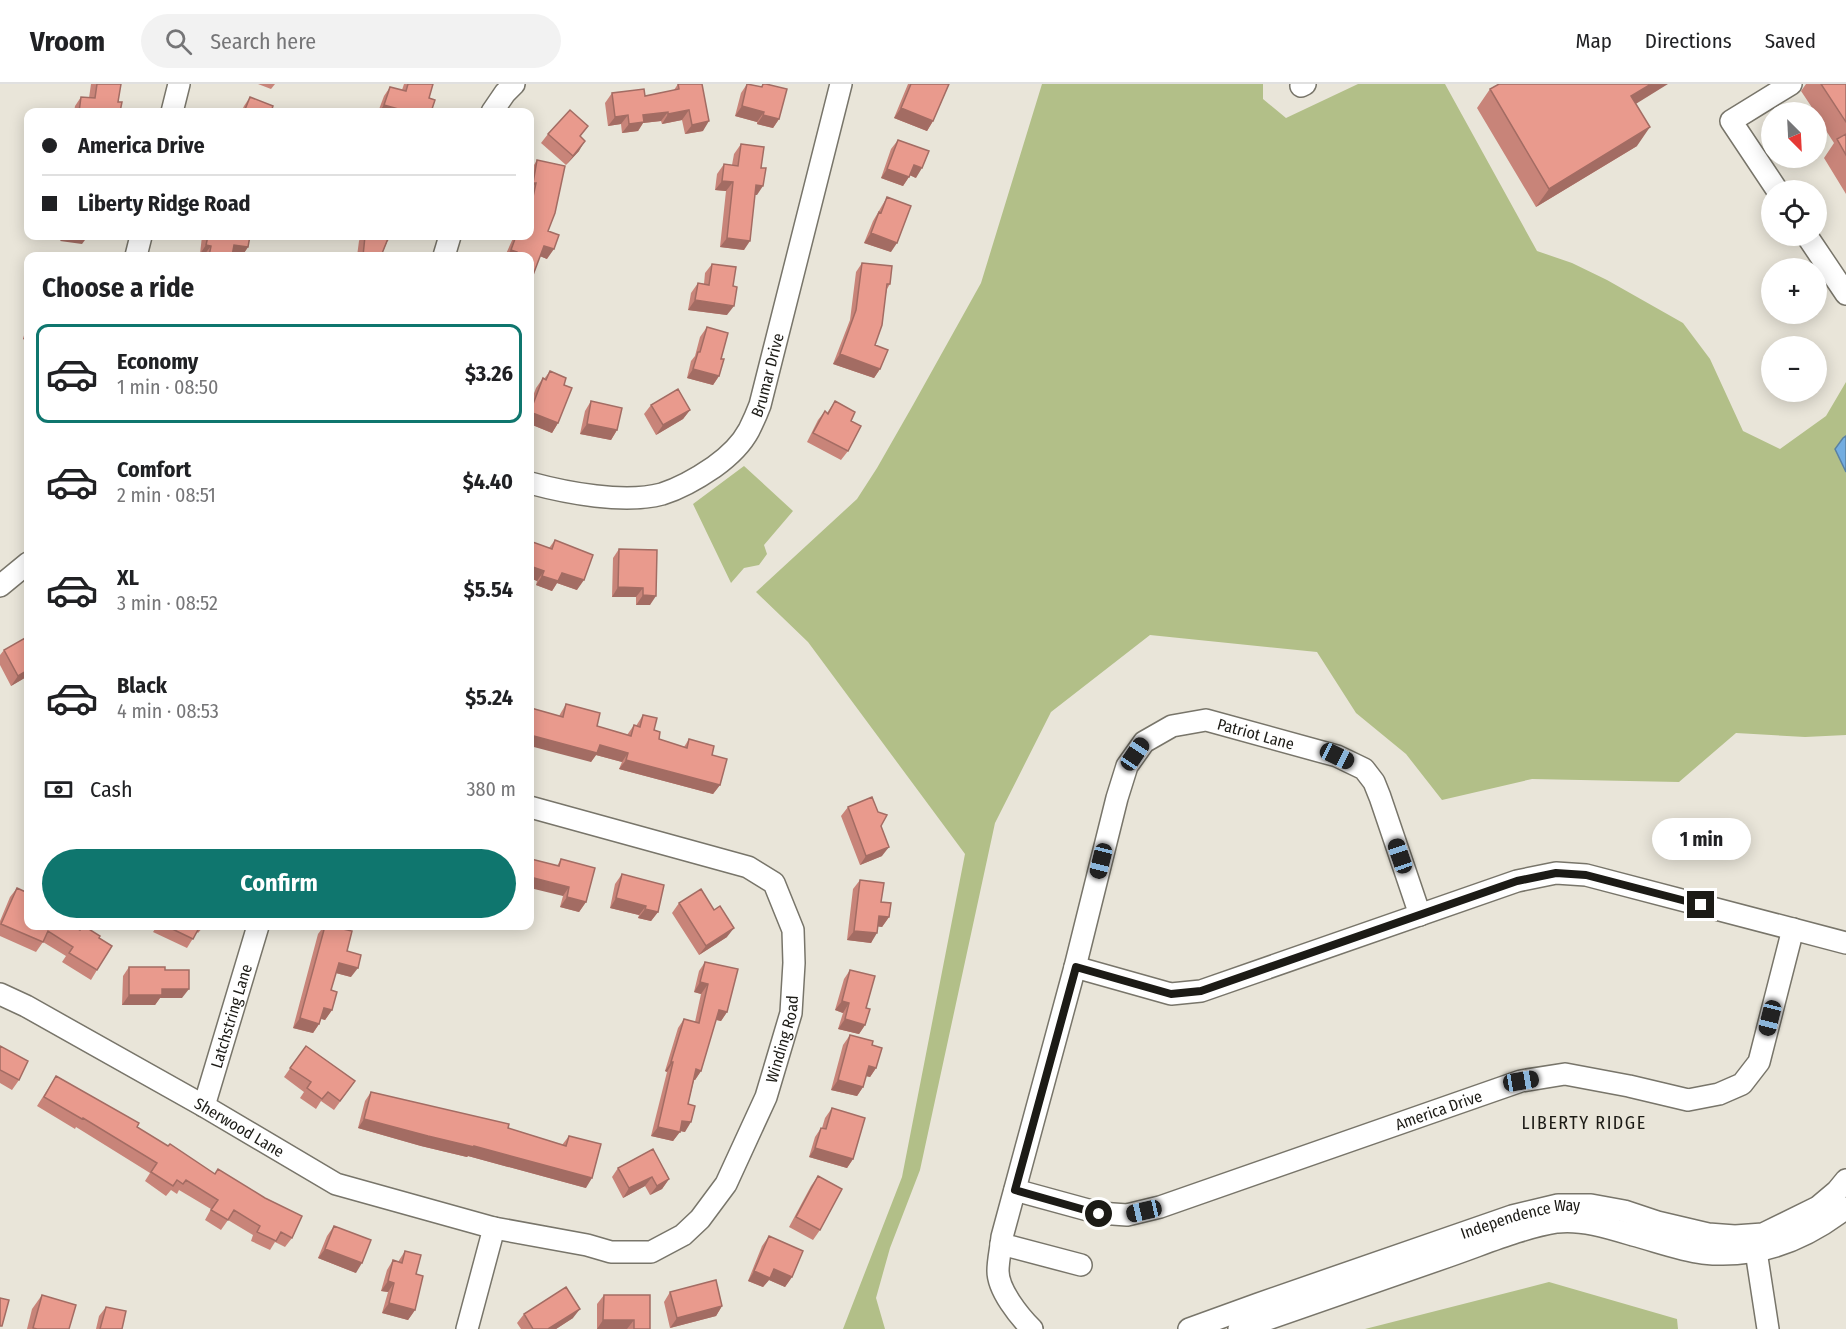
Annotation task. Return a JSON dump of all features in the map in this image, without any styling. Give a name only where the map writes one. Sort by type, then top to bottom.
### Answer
[{"type":"street","points":[[173,108],[179,84]]},
{"type":"street","points":[[495,108],[514,84]]},
{"type":"street","name":"Brumar Drive","points":[[534,484],[599,496],[659,494],[700,477],[735,450],[748,432],[760,405],[841,84]]},
{"type":"street","points":[[1770,180],[1731,121],[1791,84]]},
{"type":"street","points":[[1814,246],[1846,294]]},
{"type":"street","points":[[0,586],[24,566]]},
{"type":"street","name":"Patriot Lane","points":[[1032,1329],[1014,1309],[1004,1291],[998,1273],[1001,1244],[1076,967],[1117,798],[1127,766],[1144,742],[1172,726],[1206,720],[1337,756],[1364,769],[1374,782],[1380,797],[1420,915]]},
{"type":"street","name":"Winding Road","points":[[494,1228],[588,1245],[611,1252],[632,1253],[651,1252],[683,1235],[700,1219],[726,1184],[766,1097],[791,1014],[793,930],[774,883],[748,867],[534,808]]},
{"type":"street","points":[[1076,967],[1171,994],[1201,991],[1517,881],[1556,873],[1586,875],[1846,943]]},
{"type":"street","name":"America Drive","points":[[1015,1190],[1099,1214],[1127,1215],[1160,1207],[1521,1081],[1565,1074],[1688,1100],[1719,1094],[1742,1084],[1759,1062],[1794,929]]},
{"type":"street","name":"Latchstring Lane","points":[[204,1106],[257,930]]},
{"type":"street","name":"Sherwood Lane","points":[[0,994],[26,1006],[204,1106],[336,1184],[494,1228]]},
{"type":"street","name":"Independence Way","points":[[1754,1243],[1763,1234],[1818,1207],[1846,1180]]},
{"type":"street","name":"Independence Way","points":[[1189,1329],[1512,1216],[1558,1204],[1591,1204],[1708,1234],[1736,1236],[1754,1243]]},
{"type":"street","name":"Independence Way","points":[[1239,1329],[1338,1293],[1515,1234],[1559,1222],[1588,1224],[1703,1253],[1754,1243],[1780,1245],[1809,1233],[1846,1208]]},
{"type":"street","points":[[467,1329],[494,1228]]},
{"type":"street","points":[[1754,1243],[1768,1329]]},
{"type":"street","points":[[1001,1244],[1081,1265]]},
{"type":"green space","points":[[1042,84],[1263,84],[1263,99],[1286,118],[1358,84],[1445,84],[1537,251],[1572,263],[1607,280],[1683,323],[1710,359],[1743,431],[1780,449],[1826,416],[1846,382],[1846,735],[1805,737],[1736,733],[1679,782],[1532,779],[1442,800],[1406,754],[1356,713],[1317,652],[1150,635],[1051,712],[995,823],[920,1170],[890,1248],[876,1298],[885,1329],[843,1329],[902,1177],[965,854],[808,642],[756,592],[857,499],[913,405],[981,283]]},
{"type":"green space","points":[[744,466],[793,511],[764,545],[767,554],[759,565],[744,568],[731,583],[693,504]]},
{"type":"green space","points":[[1549,1282],[1677,1319],[1678,1329],[1365,1329]]},
{"type":"water","points":[[1846,436],[1846,472],[1835,449]]},
{"type":"building","points":[[97,84],[121,84],[118,102],[122,102],[121,108],[80,108],[81,97],[95,98]]},
{"type":"building","points":[[408,84],[433,84],[429,98],[435,100],[432,108],[395,108],[384,105],[390,87],[406,91]]},
{"type":"building","points":[[678,84],[702,84],[709,121],[692,125],[689,110],[643,115],[644,122],[629,124],[628,115],[615,117],[612,93],[644,89],[645,96],[679,89]]},
{"type":"building","points":[[747,84],[762,87],[766,84],[787,89],[779,119],[742,106]]},
{"type":"building","points":[[911,84],[949,84],[933,121],[901,108]]},
{"type":"building","points":[[1499,84],[1651,84],[1631,96],[1650,127],[1549,189],[1490,89]]},
{"type":"building","points":[[1821,84],[1846,84],[1846,122]]},
{"type":"building","points":[[250,97],[273,106],[272,108],[246,108]]},
{"type":"building","points":[[570,110],[588,126],[580,136],[585,141],[573,156],[548,134]]},
{"type":"building","points":[[1846,134],[1846,155],[1837,139]]},
{"type":"building","points":[[898,140],[929,151],[922,168],[914,165],[909,177],[887,169]]},
{"type":"building","points":[[741,144],[764,147],[761,168],[766,168],[763,186],[756,185],[750,241],[727,238],[733,182],[722,181],[724,164],[738,166]]},
{"type":"building","points":[[537,160],[565,166],[555,213],[548,231],[559,235],[554,249],[544,246],[534,272],[534,252],[511,250],[515,240],[534,240],[536,183],[534,183]]},
{"type":"building","points":[[887,197],[911,206],[897,243],[871,233]]},
{"type":"building","points":[[207,240],[249,240],[248,247],[234,245],[233,252],[210,252],[211,246],[206,245]]},
{"type":"building","points":[[365,240],[387,240],[383,252],[363,252]]},
{"type":"building","points":[[862,263],[892,266],[890,284],[887,284],[882,325],[875,345],[888,350],[880,369],[840,354],[856,310]]},
{"type":"building","points":[[712,264],[736,267],[733,286],[737,287],[734,306],[695,300],[698,283],[709,285]]},
{"type":"building","points":[[707,327],[728,333],[719,376],[693,369]]},
{"type":"building","points":[[550,371],[566,378],[564,385],[572,388],[558,423],[534,414],[534,402],[543,378],[546,380]]},
{"type":"building","points":[[678,389],[690,410],[663,425],[651,405]]},
{"type":"building","points":[[591,401],[622,408],[617,430],[587,424]]},
{"type":"building","points":[[835,401],[855,412],[851,421],[861,426],[848,451],[813,433],[825,411],[828,414]]},
{"type":"building","points":[[555,540],[593,555],[584,580],[562,573],[558,581],[542,576],[544,571],[534,567],[534,542],[552,549]]},
{"type":"building","points":[[619,549],[657,550],[656,596],[643,595],[643,588],[618,587]]},
{"type":"building","points":[[24,639],[24,672],[18,676],[4,650]]},
{"type":"building","points":[[566,704],[600,713],[597,726],[631,736],[634,725],[640,727],[643,715],[657,718],[654,730],[660,732],[659,739],[687,748],[689,739],[714,746],[712,755],[727,759],[720,785],[626,760],[628,753],[600,745],[597,753],[534,736],[534,709],[563,717]]},
{"type":"building","points":[[872,797],[878,812],[887,815],[881,826],[889,847],[866,856],[848,807]]},
{"type":"building","points":[[561,859],[595,868],[586,902],[567,897],[569,887],[534,878],[534,860],[559,866]]},
{"type":"building","points":[[622,874],[664,885],[658,912],[645,909],[646,906],[616,898]]},
{"type":"building","points":[[860,880],[884,883],[881,902],[891,903],[889,917],[879,916],[877,933],[854,931]]},
{"type":"building","points":[[17,888],[24,891],[24,930],[90,930],[112,946],[97,970],[69,953],[73,947],[48,931],[43,942],[1,924]]},
{"type":"building","points":[[701,889],[714,910],[720,906],[734,928],[706,946],[679,903]]},
{"type":"building","points":[[174,930],[198,930],[193,939]]},
{"type":"building","points":[[324,930],[352,931],[347,951],[361,955],[358,968],[339,963],[331,990],[337,992],[332,1010],[324,1008],[319,1024],[300,1018]]},
{"type":"building","points":[[705,962],[738,969],[727,1012],[719,1010],[701,1071],[696,1069],[688,1104],[695,1106],[691,1122],[682,1121],[680,1132],[658,1127],[673,1062],[671,1062],[684,1019],[699,1023],[708,984],[700,982]]},
{"type":"building","points":[[129,967],[189,970],[189,989],[162,989],[162,995],[129,995]]},
{"type":"building","points":[[850,970],[875,976],[866,1008],[870,1009],[865,1025],[845,1019],[849,1003],[842,1001]]},
{"type":"building","points":[[850,1035],[873,1041],[872,1045],[882,1048],[876,1068],[869,1066],[863,1087],[838,1080]]},
{"type":"building","points":[[0,1046],[28,1061],[19,1080],[0,1070]]},
{"type":"building","points":[[306,1046],[355,1081],[340,1101],[328,1092],[322,1099],[307,1088],[311,1082],[290,1068]]},
{"type":"building","points":[[56,1076],[139,1123],[137,1127],[168,1146],[170,1144],[215,1174],[218,1169],[265,1198],[302,1216],[292,1238],[281,1232],[276,1241],[257,1232],[260,1226],[234,1210],[228,1220],[211,1210],[218,1200],[186,1180],[183,1184],[177,1180],[173,1186],[151,1172],[157,1163],[44,1097]]},
{"type":"building","points":[[371,1092],[509,1124],[508,1128],[566,1146],[569,1136],[601,1144],[592,1178],[364,1119]]},
{"type":"building","points":[[832,1108],[865,1118],[853,1159],[815,1148],[821,1128],[826,1129]]},
{"type":"building","points":[[653,1149],[669,1179],[657,1186],[652,1177],[629,1188],[618,1168]]},
{"type":"building","points":[[818,1176],[842,1189],[820,1230],[796,1217]]},
{"type":"building","points":[[334,1226],[371,1240],[362,1263],[325,1249]]},
{"type":"building","points":[[769,1236],[803,1251],[792,1277],[774,1269],[770,1278],[754,1271]]},
{"type":"building","points":[[405,1251],[421,1255],[416,1274],[423,1276],[415,1310],[389,1303],[394,1283],[388,1281],[393,1260],[402,1263]]},
{"type":"building","points":[[716,1280],[722,1306],[677,1318],[670,1292]]},
{"type":"building","points":[[566,1287],[580,1309],[548,1329],[533,1329],[524,1314]]},
{"type":"building","points":[[42,1295],[76,1305],[69,1329],[33,1328]]},
{"type":"building","points":[[604,1295],[650,1295],[650,1329],[634,1329],[634,1320],[603,1320]]},
{"type":"building","points":[[0,1298],[9,1300],[2,1326],[0,1326]]},
{"type":"building","points":[[106,1307],[126,1311],[122,1329],[100,1329]]},
{"type":"district","name":"LIBERTY RIDGE","points":[[1584,1123]]},
{"type":"route","points":[[1099,1214],[1015,1190],[1076,967],[1171,994],[1201,991],[1517,881],[1556,873],[1586,875],[1701,905]]}]
